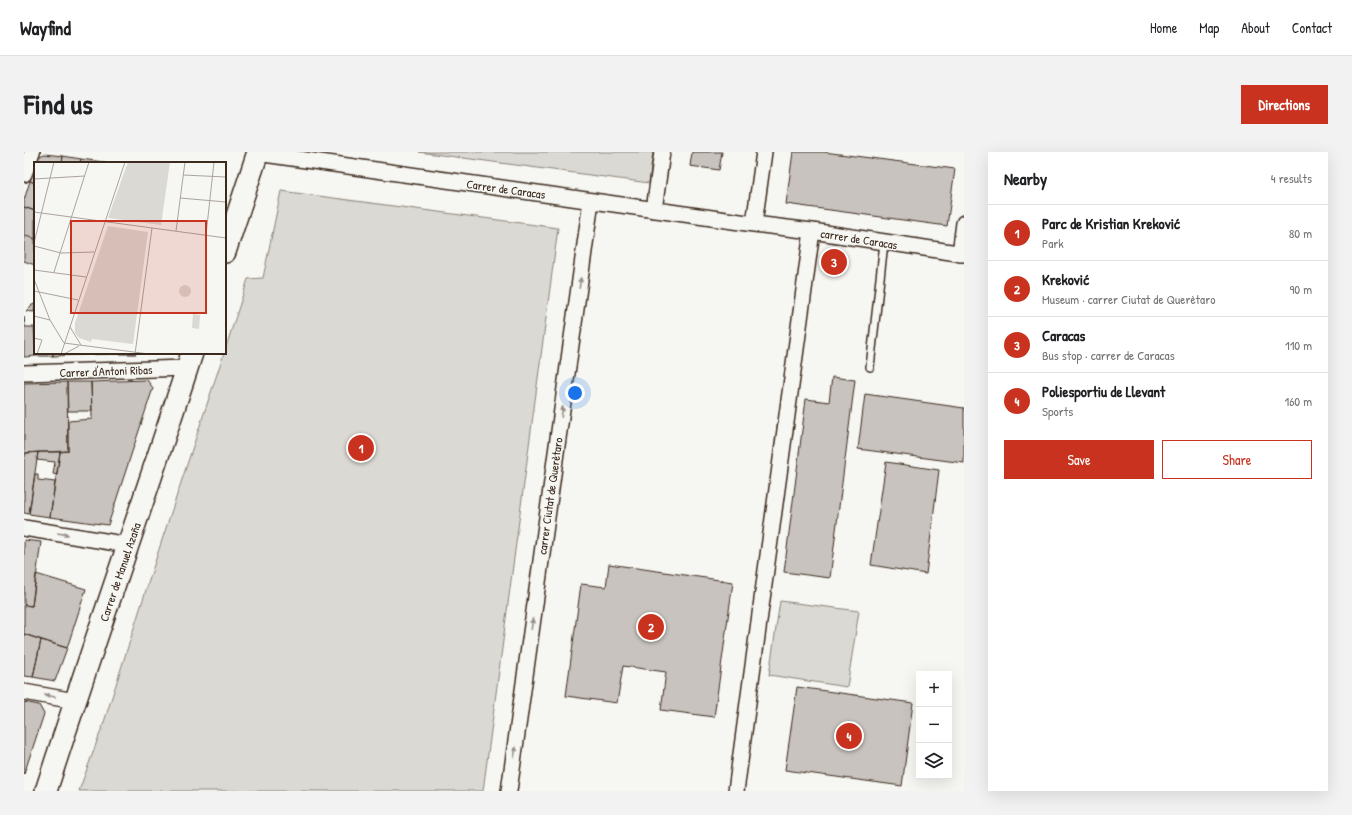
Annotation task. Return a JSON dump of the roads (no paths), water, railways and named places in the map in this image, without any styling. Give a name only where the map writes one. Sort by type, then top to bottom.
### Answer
[{"type":"street","points":[[24,174],[32,152]]},
{"type":"street","points":[[226,249],[255,152]]},
{"type":"street","name":"Carrer de Caracas","points":[[255,152],[754,224]]},
{"type":"street","points":[[654,210],[662,152]]},
{"type":"street","points":[[754,224],[764,152]]},
{"type":"street","name":"carrer Ciutat de Querètaro","points":[[509,791],[591,201]]},
{"type":"street","points":[[962,254],[964,223]]},
{"type":"street","name":"carrer de Caracas","points":[[754,224],[812,231],[962,254]]},
{"type":"street","points":[[736,791],[812,231]]},
{"type":"street","name":"Carrer d'Antoni Ribas","points":[[24,373],[190,360]]},
{"type":"street","name":"Carrer de Manuel Azaña","points":[[46,791],[190,360]]},
{"type":"street","points":[[24,528],[129,545]]},
{"type":"street","points":[[24,692],[75,701]]},
{"type":"lane","points":[[870,367],[884,243]]},
{"type":"place","name":"Caracas","points":[[834,262]]},
{"type":"place","name":"Parc de Kristian Kreković","points":[[361,448]]},
{"type":"place","name":"Kreković","points":[[651,627]]},
{"type":"place","name":"Poliesportiu de Llevant","points":[[849,736]]}]
